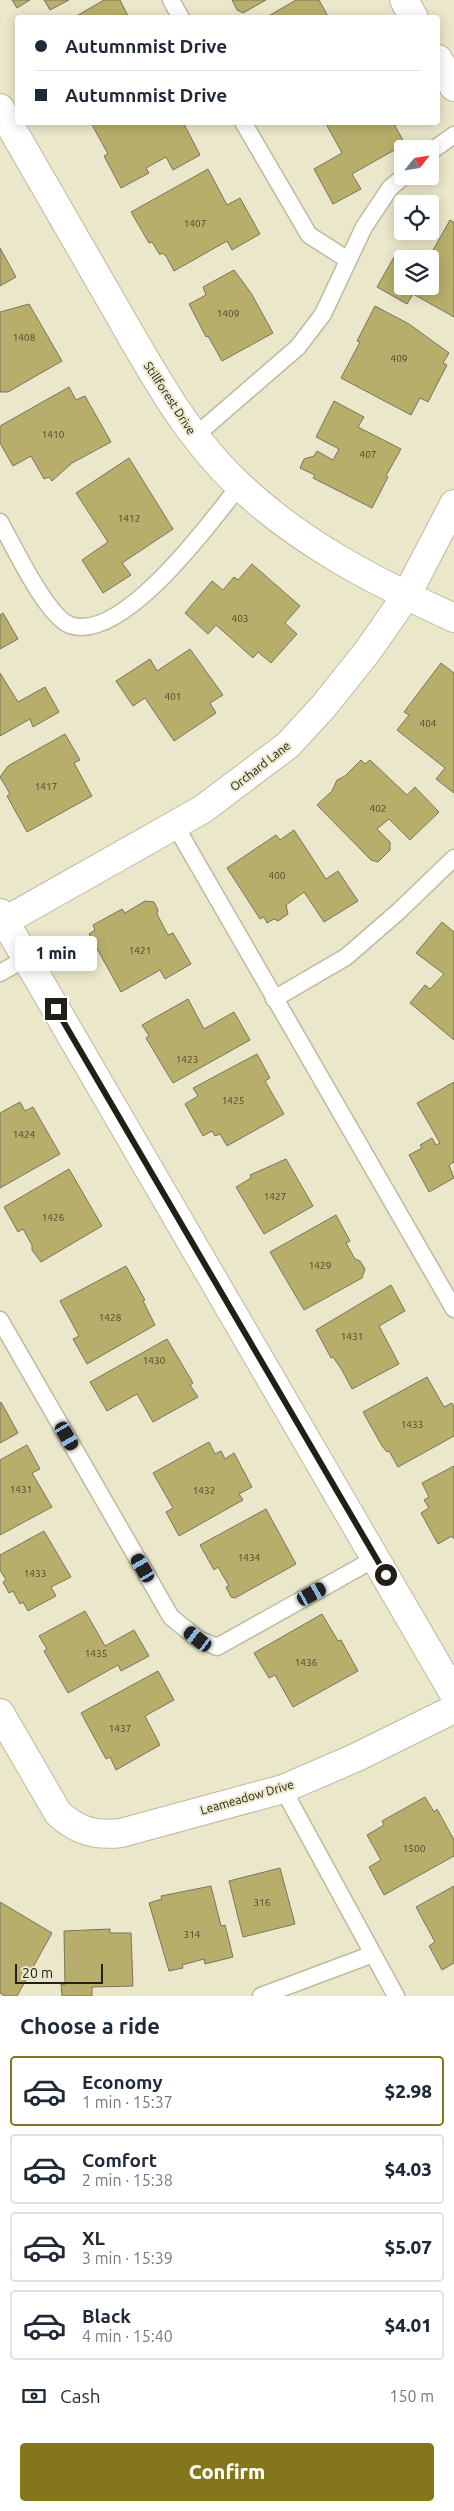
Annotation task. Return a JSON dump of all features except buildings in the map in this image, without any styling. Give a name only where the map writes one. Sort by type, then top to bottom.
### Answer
[{"type":"street","points":[[404,0],[412,15]]},
{"type":"street","points":[[440,62],[454,87]]},
{"type":"street","name":"Stillforest Drive","points":[[0,108],[150,369],[195,436],[239,486],[284,524],[335,557],[406,596],[454,618]]},
{"type":"street","name":"Orchard Lane","points":[[2,917],[203,809],[288,745],[323,707],[361,659],[406,596],[454,504]]},
{"type":"street","points":[[2,917],[454,1694]]},
{"type":"street","name":"Leameadow Drive","points":[[0,1713],[58,1813],[70,1825],[87,1832],[104,1835],[121,1833],[283,1789],[357,1757],[454,1709]]},
{"type":"lane","points":[[170,0],[179,15]]},
{"type":"lane","points":[[245,125],[309,235],[348,260]]},
{"type":"lane","points":[[439,146],[454,135]]},
{"type":"lane","points":[[195,436],[298,348],[322,314],[364,227],[394,185]]},
{"type":"lane","points":[[0,522],[49,608],[69,625],[90,626],[112,619],[129,609],[189,550],[239,486]]},
{"type":"lane","points":[[175,825],[454,1309]]},
{"type":"lane","points":[[274,999],[346,957],[399,911],[454,858]]},
{"type":"lane","points":[[0,973],[26,958]]},
{"type":"lane","points":[[0,1320],[171,1617],[198,1639],[217,1647],[376,1558]]},
{"type":"lane","points":[[283,1789],[396,1996]]},
{"type":"lane","points":[[261,1996],[373,1954]]},
{"type":"route","points":[[56,1009],[386,1575]]}]
